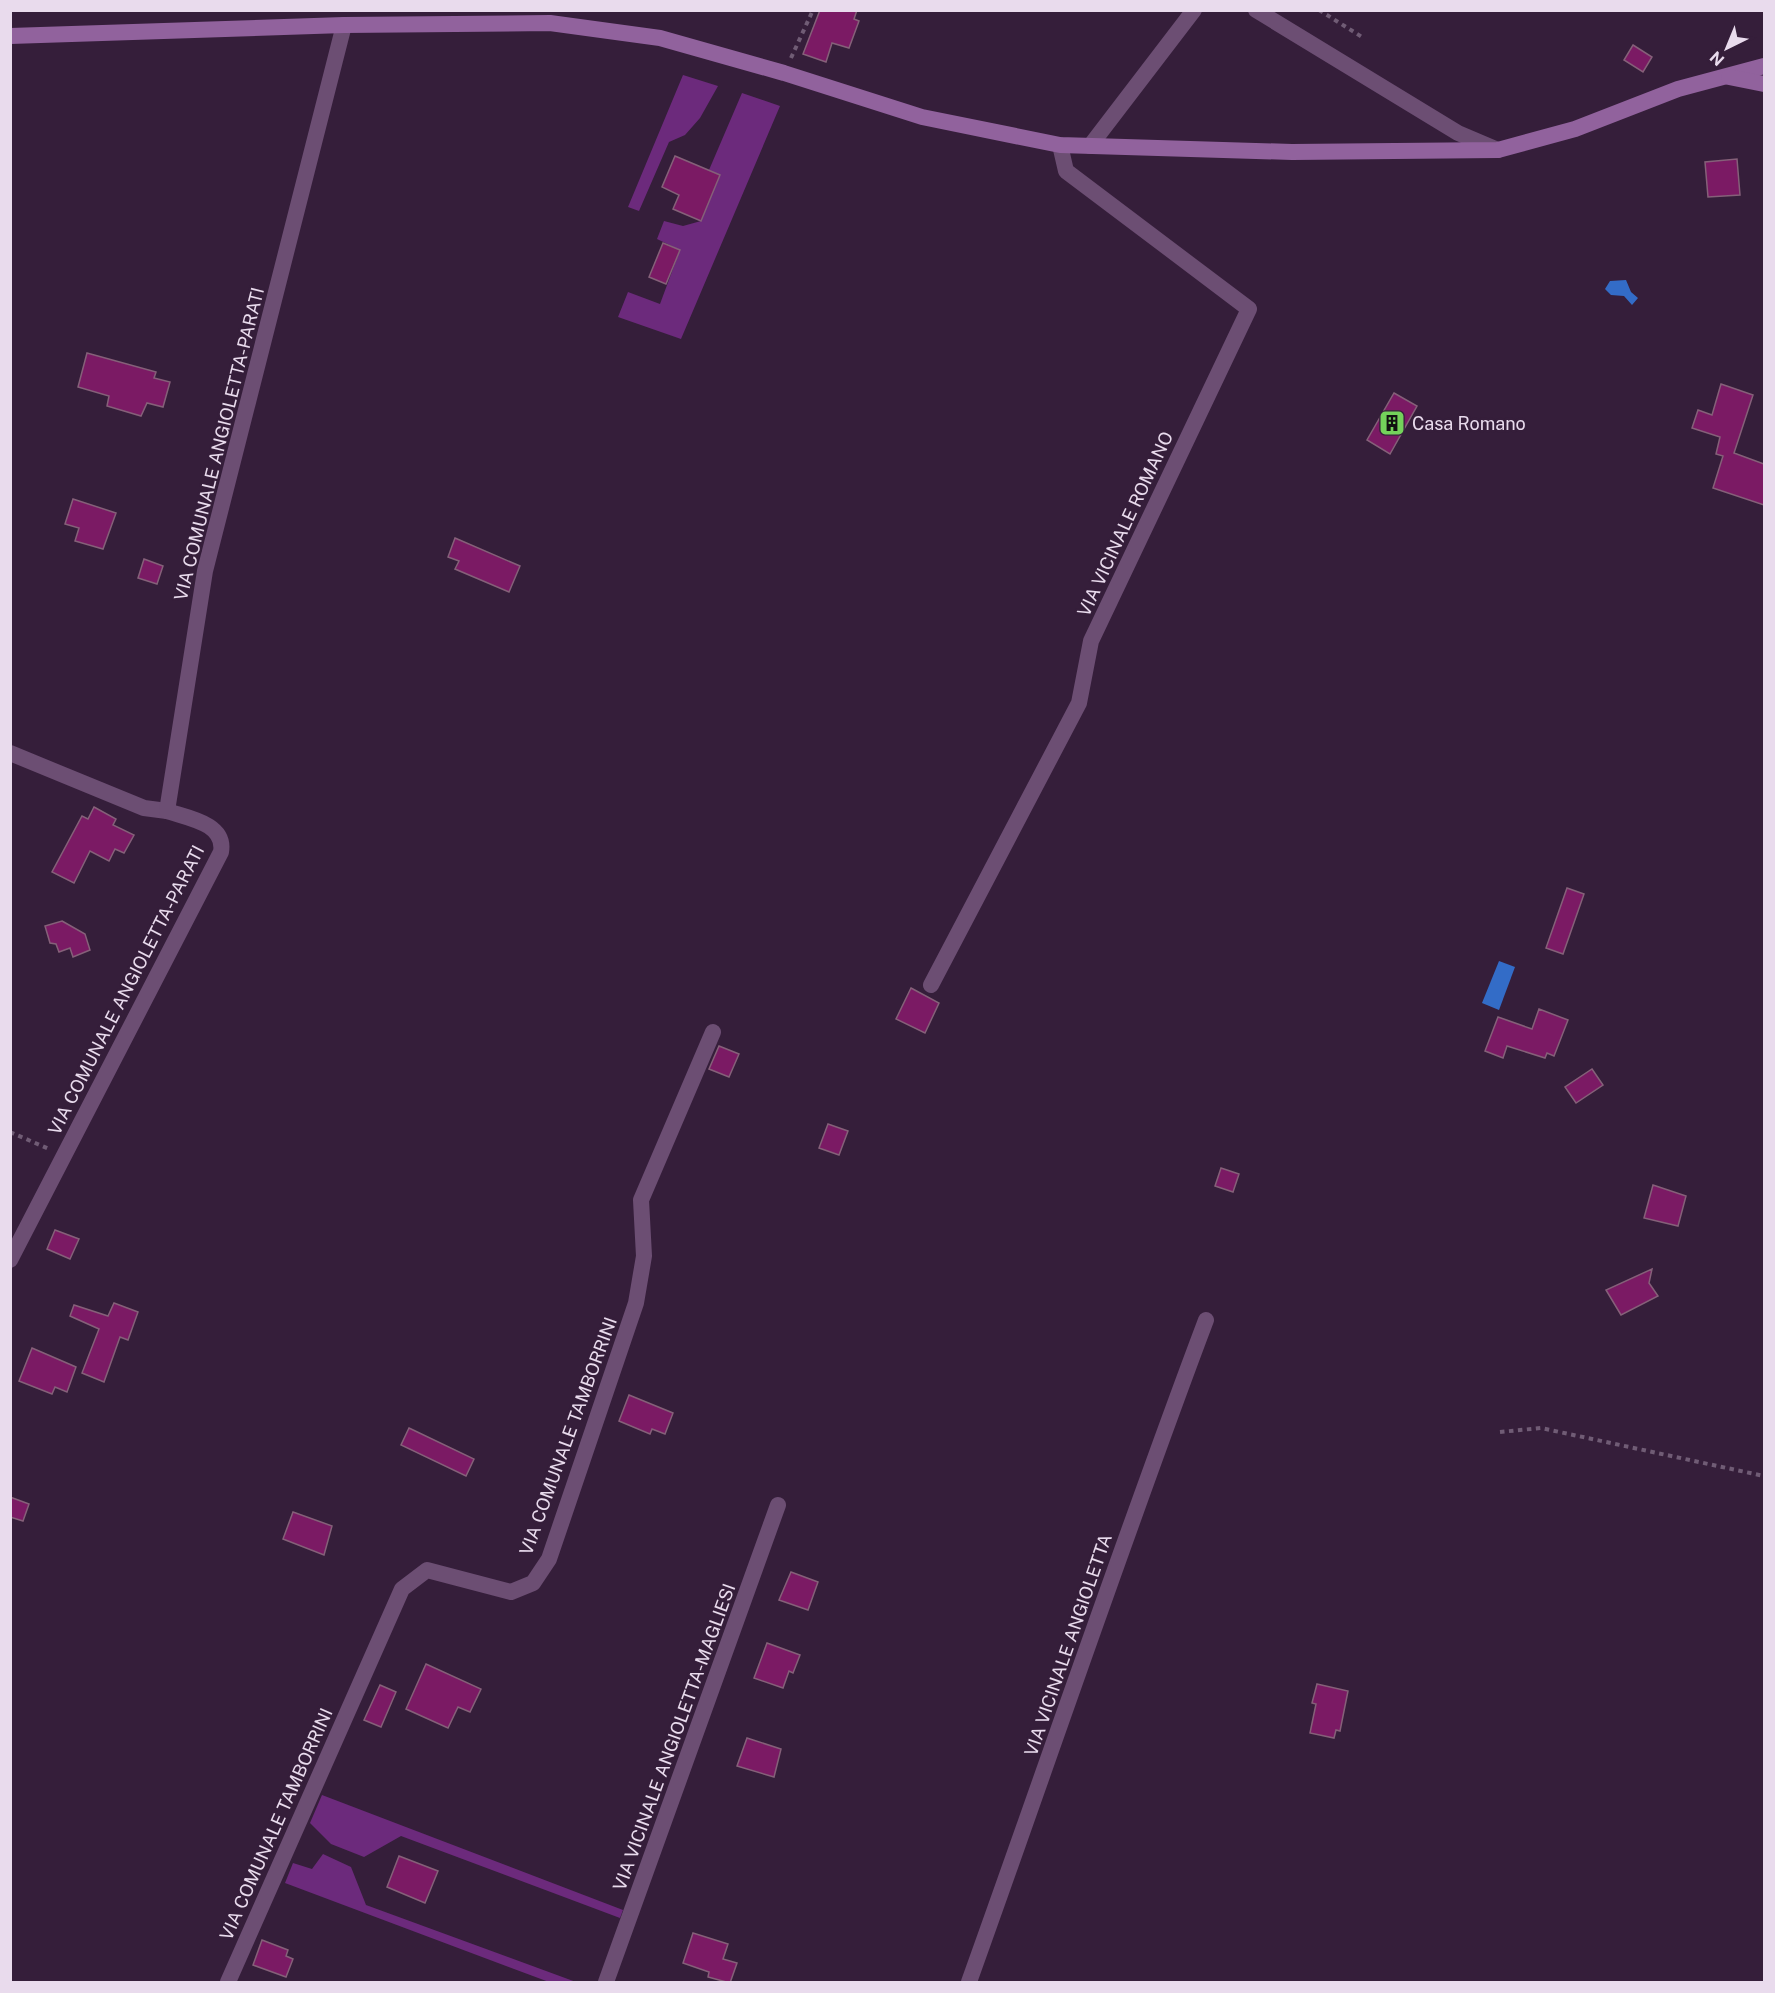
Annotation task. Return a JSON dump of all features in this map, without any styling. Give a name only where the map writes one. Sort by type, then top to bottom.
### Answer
[{"type":"main road","points":[[10,36],[344,25],[550,23],[660,38],[783,73],[922,117],[1060,145],[1292,152],[1498,150],[1575,129],[1678,89],[1764,66]]},
{"type":"main road","points":[[1729,77],[1764,84]]},
{"type":"street","points":[[1090,146],[1194,10]]},
{"type":"street","points":[[1256,10],[1458,133],[1498,150]]},
{"type":"street","name":"VIA COMUNALE ANGIOLETTA-PARATI","points":[[10,1260],[221,852],[222,843],[218,833],[206,824],[167,811],[205,571],[344,25]]},
{"type":"street","name":"VIA VICINALE ROMANO","points":[[932,986],[1079,703],[1091,641],[1249,309],[1066,171],[1060,145]]},
{"type":"street","points":[[10,753],[144,808],[167,811]]},
{"type":"street","name":"VIA COMUNALE TAMBORRINI","points":[[228,1983],[402,1589],[427,1570],[511,1592],[533,1584],[549,1559],[636,1303],[644,1257],[641,1200],[713,1032]]},
{"type":"street","name":"VIA VICINALE ANGIOLETTA","points":[[969,1983],[1079,1677],[1140,1495],[1206,1320]]},
{"type":"street","name":"VIA VICINALE ANGIOLETTA-MAGLIESI","points":[[606,1983],[778,1505]]},
{"type":"path","points":[[783,73],[813,10]]},
{"type":"path","points":[[1319,10],[1362,37]]},
{"type":"path","points":[[10,1132],[63,1156]]},
{"type":"path","points":[[1500,1432],[1541,1428],[1764,1476]]},
{"type":"shaded area","points":[[683,75],[718,86],[700,118],[685,135],[669,142],[639,211],[628,207]]},
{"type":"shaded area","points":[[742,93],[780,106],[681,339],[618,317],[628,292],[660,304],[680,250],[657,239],[664,221],[683,226],[701,221],[720,175],[709,170]]},
{"type":"shaded area","points":[[322,1795],[623,1910],[620,1918],[401,1836],[364,1857],[331,1844],[310,1823]]},
{"type":"shaded area","points":[[323,1854],[351,1867],[366,1905],[576,1982],[549,1982],[285,1883],[293,1863],[312,1869]]},
{"type":"water","points":[[1626,280],[1631,292],[1638,298],[1632,305],[1624,296],[1611,295],[1605,289],[1610,281]]},
{"type":"water","points":[[1499,961],[1515,967],[1499,1010],[1482,1003]]},
{"type":"building","points":[[820,10],[857,10],[854,19],[859,21],[849,48],[832,43],[826,62],[803,54]]},
{"type":"building","points":[[1633,45],[1652,57],[1643,72],[1624,60]]},
{"type":"building","points":[[675,156],[720,175],[701,221],[673,209],[679,195],[662,187]]},
{"type":"building","points":[[1737,159],[1740,195],[1708,197],[1705,162]]},
{"type":"building","points":[[663,243],[680,250],[666,284],[649,277]]},
{"type":"building","points":[[87,353],[156,372],[154,378],[170,382],[163,407],[147,403],[141,416],[107,406],[109,396],[78,387]]},
{"type":"building","points":[[1721,384],[1753,395],[1734,453],[1764,464],[1764,505],[1713,488],[1723,456],[1716,454],[1720,437],[1692,428],[1698,410],[1712,415]]},
{"type":"building","name":"Casa Romano","points":[[1394,393],[1417,406],[1390,454],[1367,440]]},
{"type":"building","points":[[73,499],[116,513],[103,549],[75,541],[79,528],[65,524]]},
{"type":"building","points":[[455,538],[520,566],[509,592],[455,569],[459,561],[448,557]]},
{"type":"building","points":[[144,559],[163,566],[157,584],[138,578]]},
{"type":"building","points":[[94,807],[116,819],[113,825],[134,835],[124,853],[115,849],[109,861],[90,851],[74,883],[52,872],[82,816],[88,819]]},
{"type":"building","points":[[1567,888],[1584,894],[1563,954],[1546,948]]},
{"type":"building","points":[[62,921],[85,934],[90,950],[73,957],[70,948],[59,952],[56,944],[50,943],[45,926]]},
{"type":"building","points":[[911,988],[939,1003],[925,1033],[896,1019]]},
{"type":"building","points":[[1539,1009],[1568,1020],[1554,1056],[1547,1053],[1545,1058],[1507,1046],[1503,1058],[1485,1051],[1498,1017],[1532,1029]]},
{"type":"building","points":[[719,1046],[739,1054],[729,1077],[709,1069]]},
{"type":"building","points":[[1592,1069],[1603,1085],[1576,1103],[1565,1087]]},
{"type":"building","points":[[828,1124],[848,1131],[839,1155],[819,1148]]},
{"type":"building","points":[[1221,1168],[1239,1174],[1233,1192],[1215,1186]]},
{"type":"building","points":[[1653,1185],[1686,1196],[1678,1226],[1644,1218]]},
{"type":"building","points":[[55,1230],[79,1239],[70,1259],[47,1249]]},
{"type":"building","points":[[1652,1269],[1649,1283],[1658,1296],[1621,1315],[1606,1290]]},
{"type":"building","points":[[114,1303],[138,1312],[128,1340],[120,1337],[104,1382],[82,1373],[99,1329],[70,1316],[74,1305],[108,1316]]},
{"type":"building","points":[[32,1348],[76,1367],[67,1392],[55,1387],[52,1394],[19,1381]]},
{"type":"building","points":[[629,1395],[673,1413],[665,1434],[652,1429],[650,1434],[619,1421]]},
{"type":"building","points":[[409,1428],[474,1459],[466,1476],[401,1445]]},
{"type":"building","points":[[10,1497],[29,1504],[23,1521],[10,1517]]},
{"type":"building","points":[[293,1512],[332,1526],[324,1555],[283,1539]]},
{"type":"building","points":[[791,1572],[818,1582],[808,1610],[779,1600]]},
{"type":"building","points":[[767,1643],[800,1655],[793,1673],[789,1671],[783,1688],[754,1678]]},
{"type":"building","points":[[426,1664],[481,1689],[470,1712],[458,1707],[448,1728],[406,1709]]},
{"type":"building","points":[[1317,1684],[1348,1691],[1340,1731],[1336,1730],[1334,1738],[1310,1733],[1316,1704],[1312,1703]]},
{"type":"building","points":[[380,1685],[396,1692],[381,1727],[364,1720]]},
{"type":"building","points":[[747,1738],[781,1749],[774,1777],[737,1766]]},
{"type":"building","points":[[399,1856],[438,1871],[425,1903],[387,1887]]},
{"type":"building","points":[[693,1933],[728,1944],[723,1959],[737,1963],[730,1983],[708,1977],[709,1972],[683,1963]]},
{"type":"building","points":[[262,1940],[288,1950],[286,1956],[293,1959],[286,1977],[253,1965]]},
{"type":"place","name":"Casa Romano","points":[[1392,423]]}]
